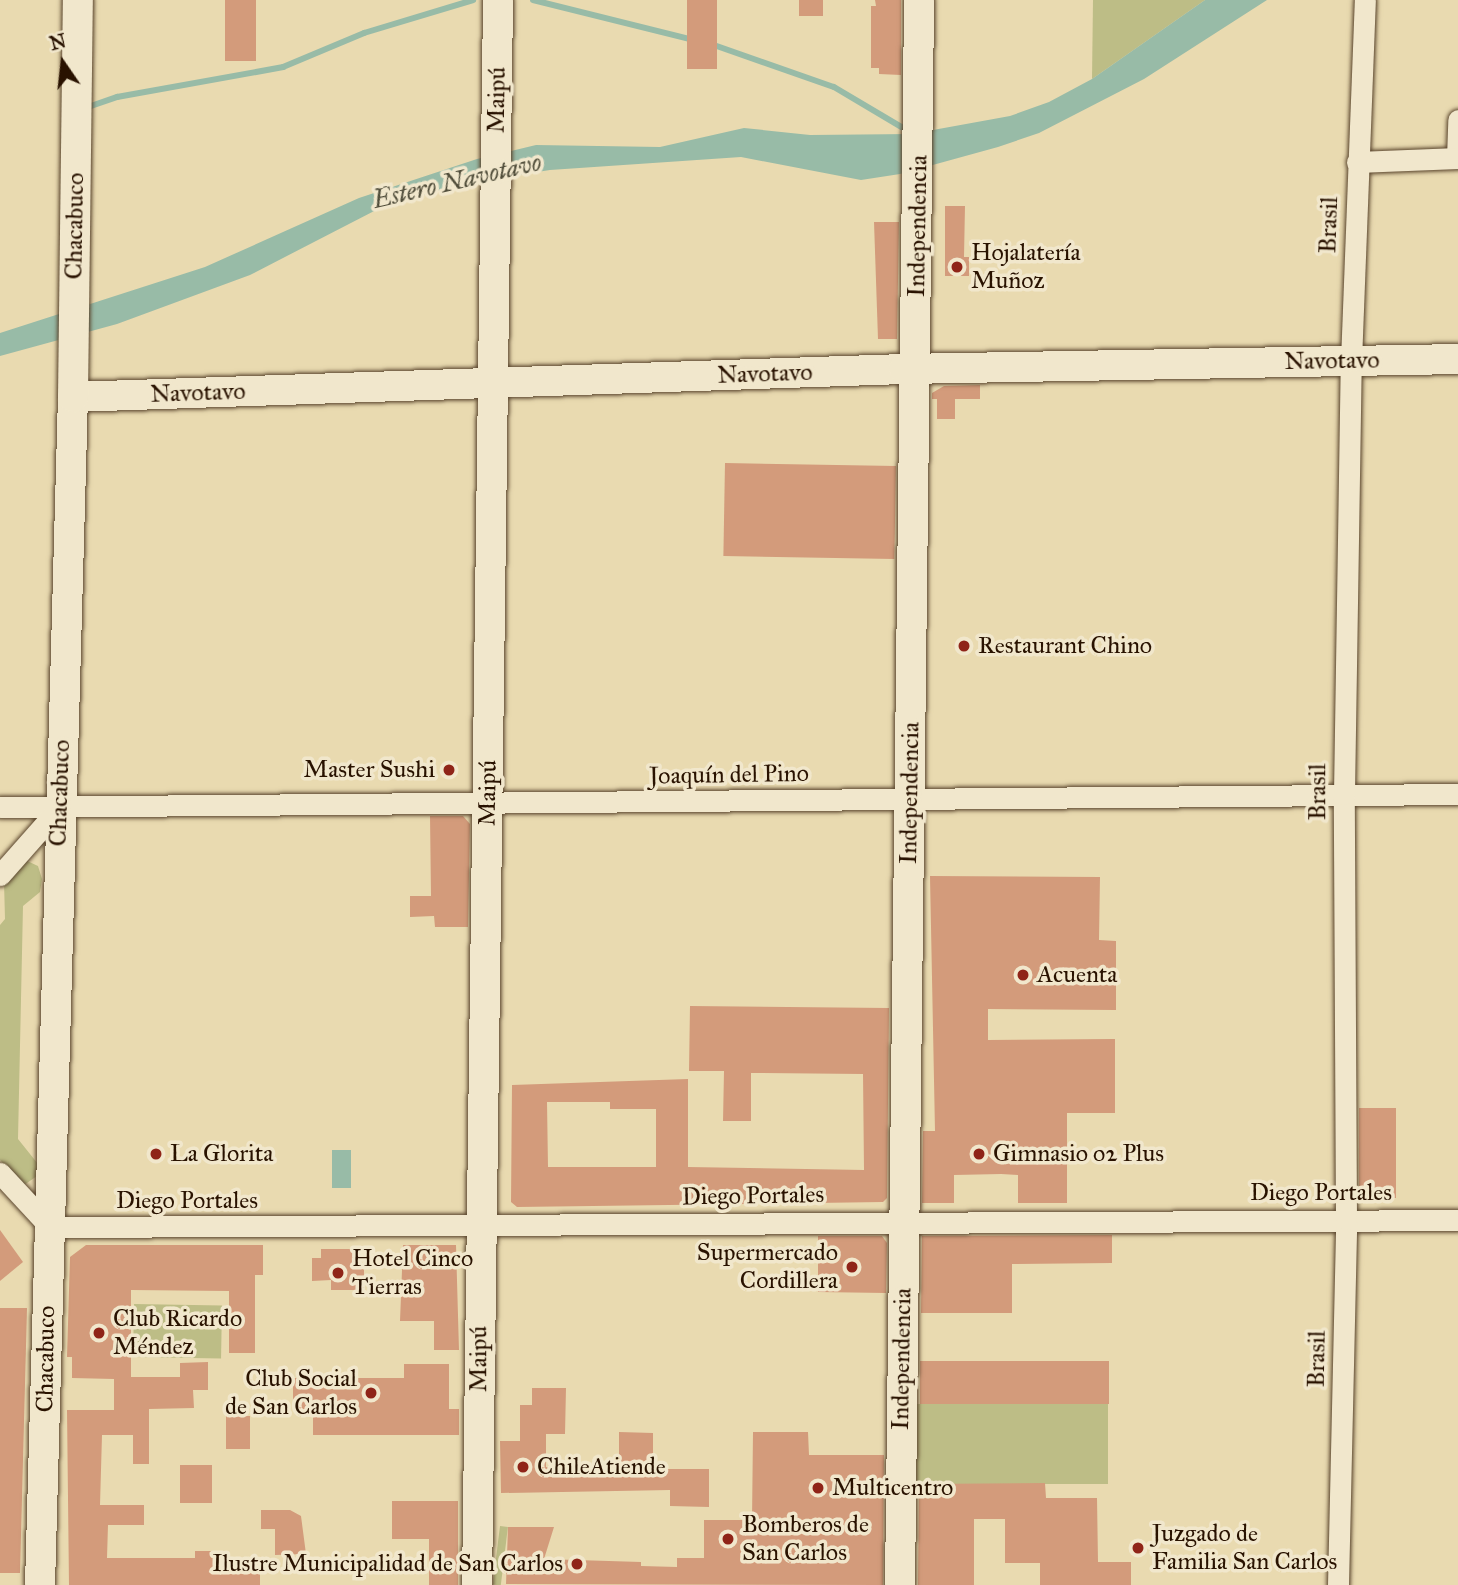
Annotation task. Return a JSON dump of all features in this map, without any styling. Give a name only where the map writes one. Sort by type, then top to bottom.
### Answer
[{"type":"street","name":"Chacabuco","points":[[40,1585],[72,397],[78,0]]},
{"type":"street","name":"Maipú","points":[[477,1585],[498,0]]},
{"type":"street","name":"Independencia","points":[[900,1585],[919,0]]},
{"type":"street","name":"Brasil","points":[[1338,1585],[1346,1219],[1344,794],[1351,361],[1365,0]]},
{"type":"street","points":[[1357,162],[1457,158],[1458,120]]},
{"type":"street","name":"Navotavo","points":[[72,397],[916,369],[1458,359]]},
{"type":"street","name":"Joaquín del Pino","points":[[0,807],[487,805],[1458,794]]},
{"type":"street","points":[[0,875],[60,807]]},
{"type":"street","points":[[0,1173],[50,1227]]},
{"type":"street","name":"Diego Portales","points":[[50,1227],[1458,1220]]},
{"type":"green space","points":[[1093,0],[1205,0],[1092,79]]},
{"type":"green space","points":[[25,860],[38,866],[42,879],[40,892],[23,906],[18,1139],[38,1164],[40,1174],[24,1185],[0,1160],[0,925],[5,919],[4,882]]},
{"type":"green space","points":[[134,1304],[222,1306],[221,1359],[133,1357]]},
{"type":"green space","points":[[916,1404],[1108,1404],[1108,1484],[916,1484]]},
{"type":"green space","points":[[500,1526],[508,1527],[501,1585],[493,1585]]},
{"type":"water","name":"Estero Navotavo","points":[[1205,0],[1267,0],[1144,79],[1039,133],[998,147],[900,174],[861,180],[741,157],[550,170],[466,183],[380,208],[250,275],[117,324],[0,356],[0,333],[205,267],[359,198],[477,159],[536,145],[660,147],[744,128],[810,135],[911,134],[1010,116],[1049,102],[1092,79]]},
{"type":"water","points":[[332,1150],[351,1150],[351,1188],[332,1188]]},
{"type":"building","points":[[225,0],[256,0],[256,61],[225,61]]},
{"type":"building","points":[[687,0],[717,0],[717,69],[687,69]]},
{"type":"building","points":[[799,0],[823,0],[823,16],[799,16]]},
{"type":"building","points":[[875,0],[901,0],[901,75],[879,74],[879,68],[871,68],[871,6],[876,6]]},
{"type":"building","points":[[945,206],[965,206],[964,257],[969,257],[969,276],[945,276]]},
{"type":"building","points":[[874,222],[899,222],[897,339],[878,339]]},
{"type":"building","points":[[980,385],[980,399],[955,399],[955,419],[937,419],[937,399],[932,399],[932,393],[944,386]]},
{"type":"building","points":[[725,463],[896,466],[894,559],[723,556]]},
{"type":"building","points":[[430,816],[463,816],[470,824],[468,927],[435,927],[434,916],[410,917],[410,896],[431,896]]},
{"type":"building","points":[[930,876],[1100,877],[1099,940],[1116,941],[1116,1010],[988,1009],[988,1040],[1115,1039],[1115,1113],[1067,1113],[1067,1203],[1018,1203],[1018,1175],[1001,1174],[954,1175],[954,1203],[922,1203],[923,1131],[935,1131]]},
{"type":"building","points":[[690,1006],[889,1008],[887,1198],[883,1202],[517,1207],[511,1202],[512,1085],[688,1079],[688,1167],[864,1170],[863,1074],[751,1073],[751,1121],[723,1121],[724,1071],[689,1071]],"holes":[[[547,1102],[610,1102],[610,1109],[656,1109],[656,1167],[548,1167]]]},
{"type":"building","points":[[1359,1108],[1396,1108],[1396,1198],[1359,1198]]},
{"type":"building","points":[[0,1230],[23,1262],[0,1281]]},
{"type":"building","points":[[1112,1235],[1112,1263],[1012,1264],[1012,1313],[921,1313],[922,1236]]},
{"type":"building","name":"Supermercado Cordillera","points":[[818,1236],[882,1236],[887,1243],[886,1293],[818,1292]]},
{"type":"building","points":[[86,1245],[263,1245],[263,1275],[255,1275],[255,1353],[229,1353],[229,1291],[131,1290],[131,1377],[180,1377],[180,1363],[208,1362],[208,1390],[193,1390],[194,1408],[149,1409],[149,1464],[133,1464],[133,1435],[102,1435],[100,1505],[144,1505],[144,1525],[108,1525],[107,1558],[195,1558],[195,1551],[217,1551],[217,1563],[260,1564],[260,1585],[69,1585],[67,1410],[114,1410],[114,1379],[72,1378],[72,1357],[67,1357],[70,1257]]},
{"type":"building","points":[[403,1245],[456,1245],[459,1350],[434,1350],[434,1321],[400,1321]]},
{"type":"building","name":"Hotel Cinco Tierras","points":[[321,1249],[356,1249],[356,1266],[364,1266],[364,1290],[331,1290],[331,1280],[312,1281],[312,1258],[321,1258]]},
{"type":"building","points":[[0,1308],[27,1308],[20,1573],[0,1573]]},
{"type":"building","points":[[920,1361],[1109,1361],[1109,1404],[920,1404]]},
{"type":"building","name":"Club Social de San Carlos","points":[[404,1364],[449,1364],[449,1409],[459,1409],[459,1435],[313,1435],[313,1410],[293,1409],[293,1378],[404,1378]]},
{"type":"building","points":[[532,1388],[566,1388],[565,1434],[546,1434],[546,1467],[619,1466],[619,1432],[653,1433],[653,1469],[709,1469],[709,1507],[670,1506],[670,1490],[501,1493],[500,1441],[520,1441],[520,1405],[532,1405]]},
{"type":"building","points":[[226,1416],[250,1416],[250,1449],[226,1449]]},
{"type":"building","points":[[753,1432],[808,1432],[809,1455],[884,1455],[883,1585],[506,1584],[508,1527],[554,1527],[544,1559],[641,1562],[641,1566],[677,1567],[677,1558],[704,1558],[704,1520],[752,1520]]},
{"type":"building","points":[[180,1465],[212,1465],[212,1503],[180,1503]]},
{"type":"building","points":[[1045,1483],[1046,1498],[1097,1498],[1098,1562],[1131,1562],[1131,1585],[1040,1585],[1040,1563],[1005,1563],[1005,1519],[974,1519],[974,1585],[918,1585],[919,1484]]},
{"type":"building","points":[[392,1501],[458,1501],[458,1585],[429,1585],[429,1539],[392,1539]]},
{"type":"building","points":[[261,1510],[290,1510],[301,1516],[306,1554],[275,1555],[275,1529],[261,1529]]},
{"type":"waterway","points":[[88,107],[117,97],[283,67],[364,33],[473,0]]},
{"type":"waterway","points":[[533,0],[694,40]]},
{"type":"waterway","points":[[711,44],[834,87],[908,131]]},
{"type":"place","name":"Hojalatería Muñoz","points":[[957,267]]},
{"type":"place","name":"Restaurant Chino","points":[[964,646]]},
{"type":"place","name":"Master Sushi","points":[[449,770]]},
{"type":"place","name":"Acuenta","points":[[1023,975]]},
{"type":"place","name":"La Glorita","points":[[156,1154]]},
{"type":"place","name":"Gimnasio o2 Plus","points":[[979,1154]]},
{"type":"place","name":"Supermercado Cordillera","points":[[852,1267]]},
{"type":"place","name":"Hotel Cinco Tierras","points":[[338,1273]]},
{"type":"place","name":"Club Ricardo Méndez","points":[[99,1333]]},
{"type":"place","name":"Club Social de San Carlos","points":[[371,1393]]},
{"type":"place","name":"ChileAtiende","points":[[523,1467]]},
{"type":"place","name":"Multicentro","points":[[818,1488]]},
{"type":"place","name":"Bomberos de San Carlos","points":[[728,1539]]},
{"type":"place","name":"Juzgado de Familia San Carlos","points":[[1138,1548]]},
{"type":"place","name":"Ilustre Municipalidad de San Carlos","points":[[577,1564]]}]
